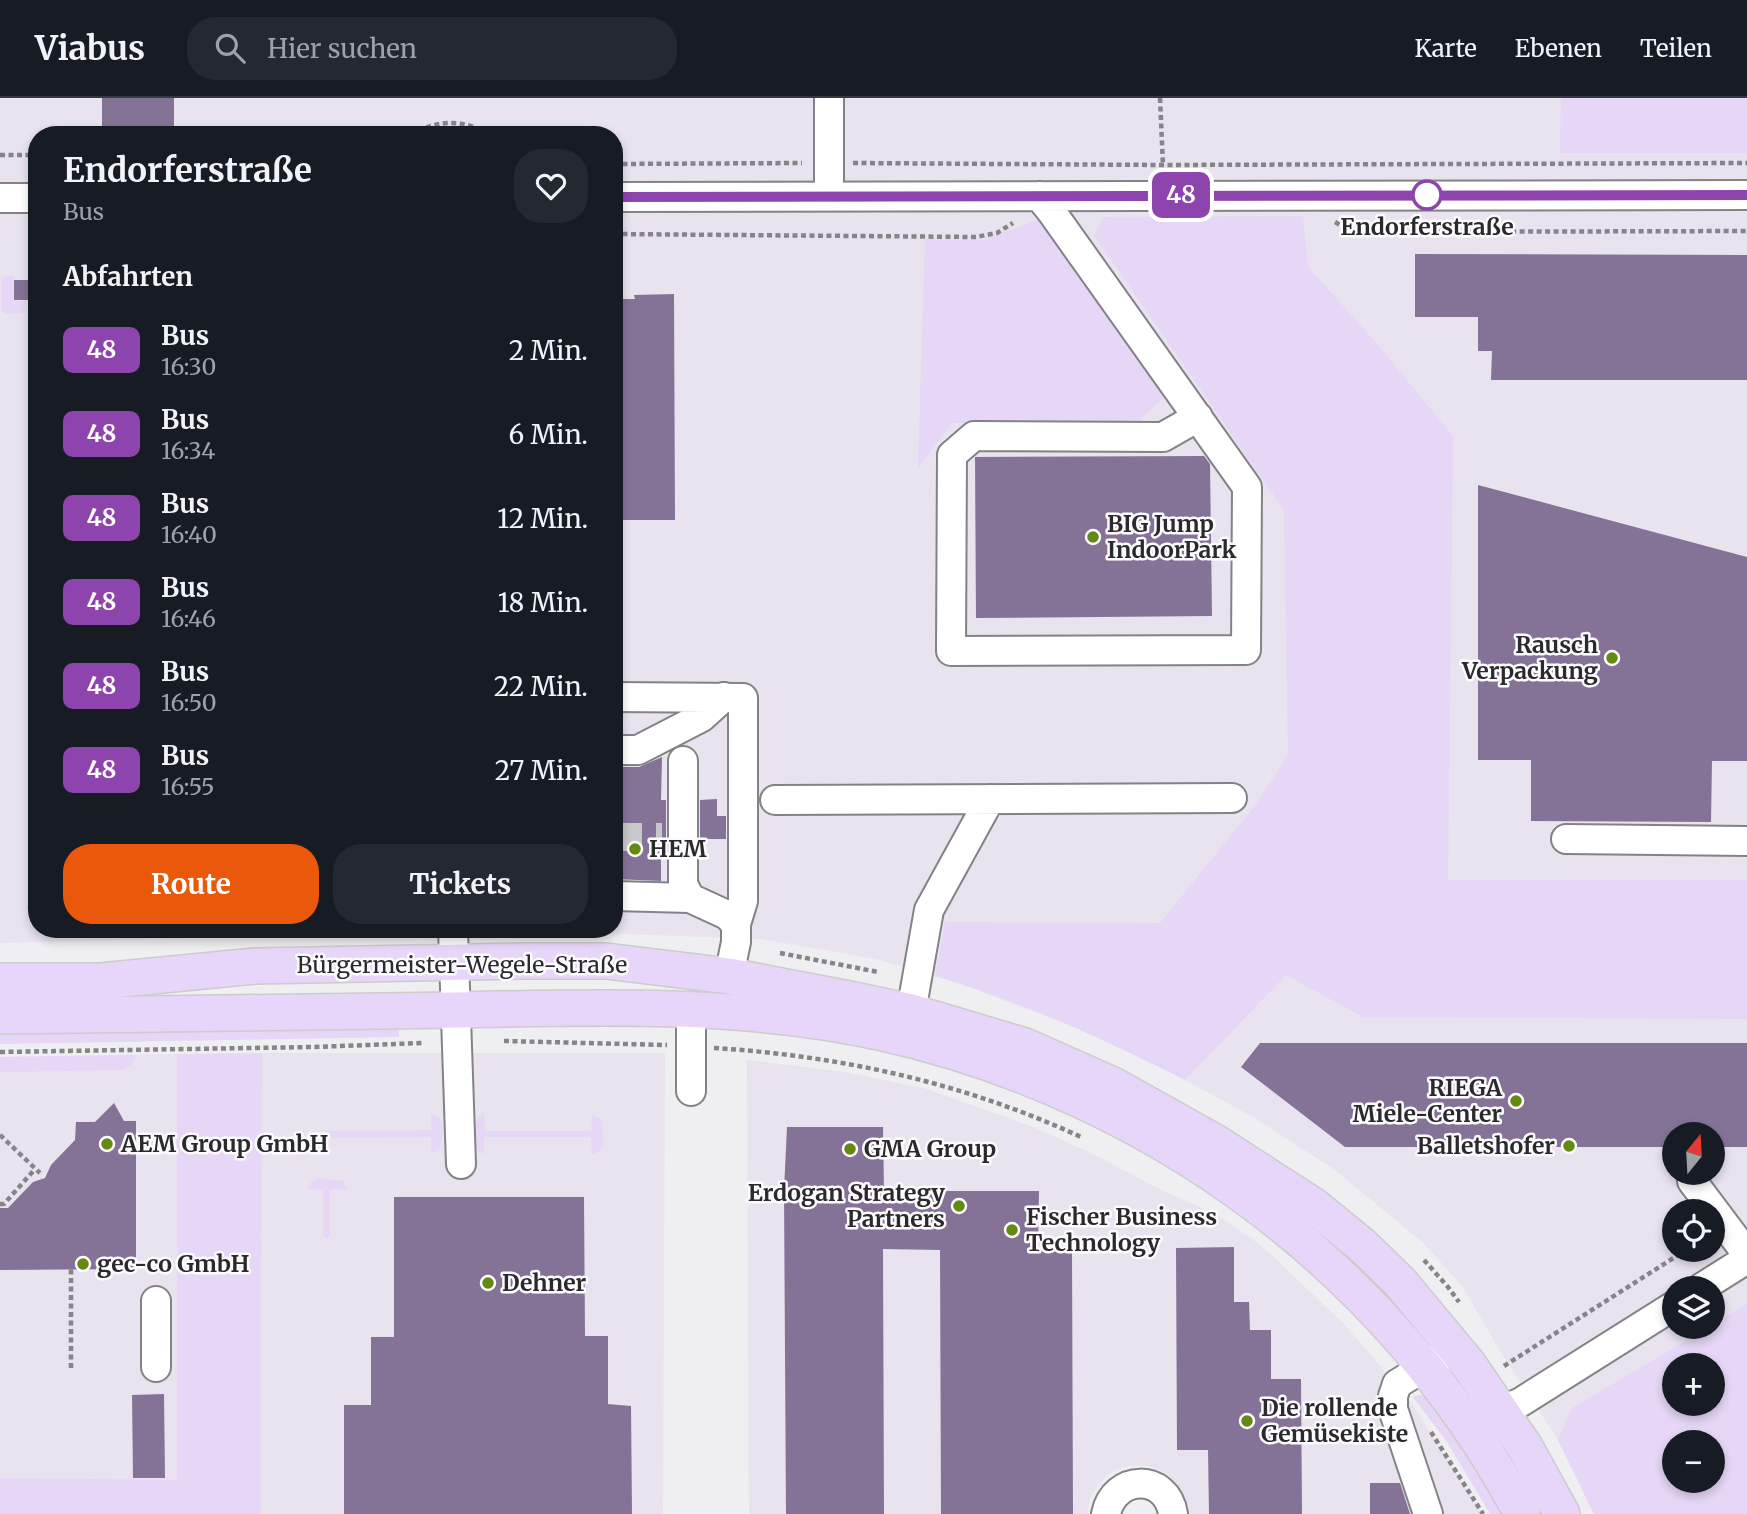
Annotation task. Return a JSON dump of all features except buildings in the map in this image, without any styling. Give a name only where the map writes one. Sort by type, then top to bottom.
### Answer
[{"type":"main road","name":"Bürgermeister-Wegele-Straße","points":[[0,981],[101,981],[454,946],[526,961],[606,961],[729,976],[911,1012],[1025,1046],[1113,1085],[1215,1142],[1314,1206],[1363,1246],[1400,1282],[1455,1348],[1525,1447],[1562,1514]]},
{"type":"main road","name":"Bürgermeister-Wegele-Straße","points":[[0,1016],[455,1025],[691,1009],[760,1014],[880,1033],[992,1063],[1083,1100],[1205,1167],[1245,1195],[1325,1262],[1355,1291],[1424,1369],[1440,1415],[1498,1471],[1522,1514]]},
{"type":"street","points":[[829,196],[830,98]]},
{"type":"street","points":[[623,197],[829,196],[1045,203],[1163,195],[1747,195]]},
{"type":"street","points":[[0,198],[28,198]]},
{"type":"street","points":[[1045,203],[1198,417],[1247,486],[1246,650],[951,651],[952,454],[974,436],[1163,437],[1198,417]]},
{"type":"street","points":[[623,697],[743,698],[743,901],[736,925],[736,942],[729,976]]},
{"type":"street","points":[[623,750],[638,750],[702,717],[724,697]]},
{"type":"street","points":[[683,761],[673,837],[683,884],[690,898]]},
{"type":"street","points":[[775,800],[1232,798]]},
{"type":"street","points":[[911,1012],[929,911],[990,799]]},
{"type":"street","points":[[1566,839],[1747,841]]},
{"type":"street","points":[[623,896],[690,898],[727,915],[736,925]]},
{"type":"street","points":[[454,946],[461,1164]]},
{"type":"street","points":[[691,1009],[691,1091]]},
{"type":"street","points":[[1695,1185],[1747,1256],[1718,1276]]},
{"type":"street","points":[[156,1301],[156,1367]]},
{"type":"street","points":[[1440,1415],[1501,1411],[1521,1402],[1662,1313]]},
{"type":"street","points":[[1428,1514],[1393,1409],[1393,1396],[1397,1384],[1455,1348]]},
{"type":"street","points":[[1106,1514],[1112,1497],[1119,1490],[1140,1483],[1161,1491],[1168,1499],[1173,1514]]},
{"type":"path","points":[[1160,98],[1163,195]]},
{"type":"path","points":[[430,126],[462,122],[471,126]]},
{"type":"path","points":[[0,155],[28,155]]},
{"type":"path","points":[[623,164],[1747,163]]},
{"type":"path","points":[[623,234],[976,237],[997,233],[1033,213],[1045,203]]},
{"type":"path","points":[[1326,216],[1356,232],[1747,231]]},
{"type":"path","points":[[0,1052],[375,1046],[455,1025]]},
{"type":"path","points":[[500,1041],[691,1046],[798,1055],[900,1073],[1001,1104],[1088,1141]]},
{"type":"path","points":[[0,1135],[40,1173]]},
{"type":"path","points":[[0,1204],[4,1204],[35,1168]]},
{"type":"path","points":[[1499,1369],[1667,1262]]},
{"type":"path","points":[[71,1269],[71,1368]]},
{"type":"path","points":[[1440,1415],[1483,1514]]},
{"type":"shaded area","points":[[0,98],[1747,98],[1747,1514],[1594,1514],[1558,1440],[1500,1351],[1461,1284],[1422,1242],[1335,1170],[1253,1117],[1185,1080],[1098,1036],[961,984],[880,960],[762,939],[623,934],[623,126],[28,126],[28,938],[191,938],[0,943]]},
{"type":"shaded area","points":[[1561,98],[1747,98],[1747,153],[1560,153]]},
{"type":"shaded area","points":[[1303,216],[1308,267],[1371,337],[1453,436],[1448,880],[1747,880],[1747,1019],[1363,1017],[1286,975],[1185,1080],[1063,1022],[1000,997],[935,976],[945,922],[1160,923],[1254,807],[1288,756],[1284,510],[1094,235],[1104,217]]},
{"type":"shaded area","points":[[1044,217],[1166,395],[1136,424],[952,423],[918,468],[925,239],[984,240]]},
{"type":"shaded area","points":[[6,276],[13,276],[13,301],[26,301],[24,313],[2,312],[2,280]]},
{"type":"shaded area","points":[[399,1021],[399,1037],[0,1044],[0,1027]]},
{"type":"shaded area","points":[[262,1053],[665,1053],[663,1514],[261,1514]]},
{"type":"shaded area","points":[[262,1053],[261,1514],[0,1514],[0,1478],[177,1480],[177,1054]]},
{"type":"shaded area","points":[[177,1054],[177,1481],[0,1478],[0,1057]]},
{"type":"shaded area","points":[[136,1055],[131,1065],[124,1070],[0,1072],[0,1057]]},
{"type":"shaded area","points":[[747,1060],[845,1072],[927,1089],[1031,1126],[1214,1213],[1277,1260],[1345,1325],[1410,1401],[1483,1514],[1188,1514],[1182,1491],[1167,1474],[1149,1466],[1131,1465],[1114,1471],[1100,1482],[1090,1498],[1087,1514],[749,1514]]},
{"type":"shaded area","points":[[431,1114],[439,1117],[443,1133],[439,1150],[431,1154],[431,1137],[323,1138],[321,1135],[323,1131],[431,1130]]},
{"type":"shaded area","points":[[484,1114],[485,1131],[591,1131],[592,1115],[602,1120],[603,1142],[600,1150],[592,1155],[591,1137],[484,1137],[484,1154],[477,1151],[473,1135],[476,1120]]},
{"type":"shaded area","points":[[319,1178],[343,1181],[347,1189],[330,1190],[330,1236],[327,1239],[323,1236],[323,1190],[307,1189],[311,1182]]},
{"type":"shaded area","points":[[1747,1304],[1747,1514],[1594,1514],[1558,1440],[1572,1408],[1662,1355],[1662,1416],[1725,1416],[1725,1353],[1665,1353],[1689,1339],[1725,1339],[1725,1317]]},
{"type":"shaded area","points":[[1429,1395],[1508,1514],[1490,1514],[1447,1442],[1413,1397]]},
{"type":"tunnel","points":[[623,837],[662,837]]},
{"type":"bus line","name":"48","points":[[623,197],[1747,195]]},
{"type":"place","name":"Endorferstraße","points":[[1427,195]]},
{"type":"place","name":"BIG Jump IndoorPark","points":[[1093,537]]},
{"type":"place","name":"Rausch Verpackung","points":[[1612,658]]},
{"type":"place","name":"HEM","points":[[635,849]]},
{"type":"place","name":"RIEGA Miele-Center","points":[[1516,1101]]},
{"type":"place","name":"AEM Group GmbH","points":[[107,1144]]},
{"type":"place","name":"Balletshofer","points":[[1569,1146]]},
{"type":"place","name":"GMA Group","points":[[850,1149]]},
{"type":"place","name":"Erdogan Strategy Partners","points":[[959,1206]]},
{"type":"place","name":"Fischer Business Technology","points":[[1012,1230]]},
{"type":"place","name":"gec-co GmbH","points":[[83,1264]]},
{"type":"place","name":"Dehner","points":[[488,1283]]},
{"type":"place","name":"Die rollende Gemüsekiste","points":[[1247,1421]]}]
